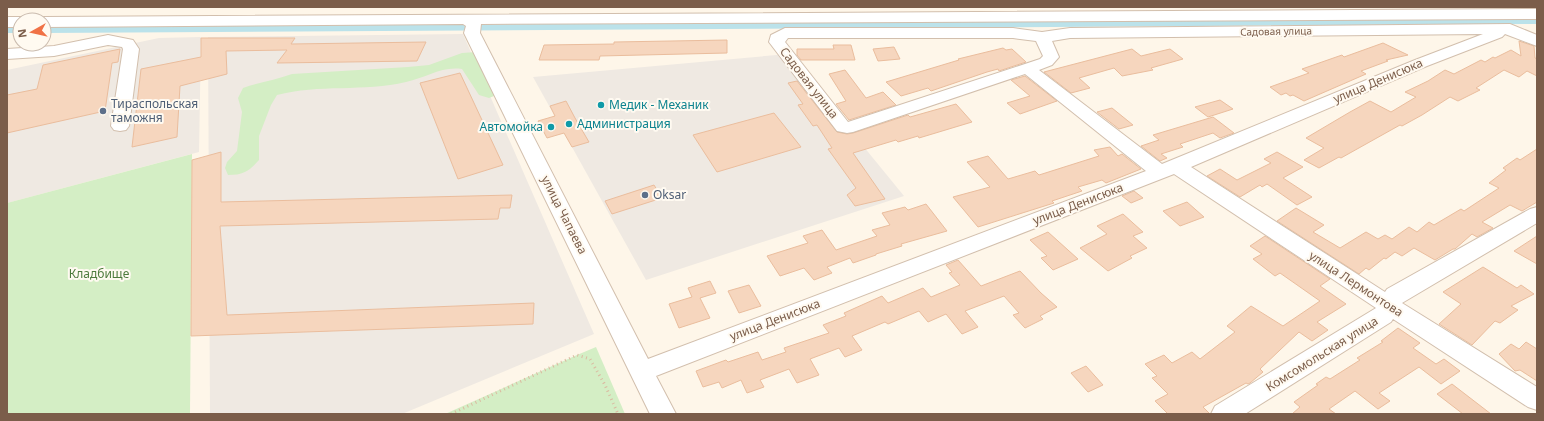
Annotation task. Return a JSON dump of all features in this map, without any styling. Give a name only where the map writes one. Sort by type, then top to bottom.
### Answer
[{"type":"street","points":[[423,20],[444,7]]},
{"type":"street","points":[[636,19],[652,7]]},
{"type":"street","points":[[1467,7],[1481,14]]},
{"type":"street","points":[[52,22],[423,20],[471,26],[636,19],[1537,14]]},
{"type":"street","name":"улица Денисюка","points":[[643,371],[1168,169],[1421,62],[1510,29],[1537,25]]},
{"type":"street","name":"улица Чапаева","points":[[471,26],[663,414]]},
{"type":"street","points":[[1510,29],[1537,41]]},
{"type":"street","name":"Садовая улица","points":[[1042,36],[1051,57],[1046,62],[847,128],[843,127],[838,121],[777,42],[777,38],[785,33],[1013,33],[1056,36],[1070,33],[1510,29]]},
{"type":"street","points":[[7,54],[54,51],[108,40],[127,43],[131,49],[120,126]]},
{"type":"street","name":"улица Лермонтова","points":[[1027,68],[1168,169],[1537,400]]},
{"type":"street","name":"Комсомольская улица","points":[[1224,414],[1383,316],[1395,295],[1537,214]]},
{"type":"path","points":[[451,414],[577,355],[590,359],[605,385],[618,414]]},
{"type":"shaded area","points":[[463,34],[594,334],[402,414],[210,414],[208,37]]},
{"type":"shaded area","name":"Тираспольская таможня","points":[[201,37],[199,152],[7,203],[7,70],[159,38]]},
{"type":"shaded area","name":"Автомойка","points":[[788,54],[904,196],[646,280],[533,77]]},
{"type":"green space","points":[[476,52],[499,94],[489,98],[479,95],[462,69],[447,69],[406,82],[390,85],[309,90],[277,95],[271,105],[259,136],[259,160],[246,172],[228,175],[225,168],[227,162],[237,151],[242,112],[238,98],[243,88],[292,74],[429,65],[462,53]]},
{"type":"green space","name":"Кладбище","points":[[192,154],[190,414],[7,414],[7,203]]},
{"type":"green space","points":[[596,347],[625,414],[445,414],[577,355]]},
{"type":"building","points":[[201,38],[295,38],[291,44],[426,42],[417,61],[277,63],[287,50],[226,51],[227,74],[180,86],[177,137],[132,147],[141,69],[201,57]]},
{"type":"building","points":[[727,40],[727,53],[600,56],[599,60],[539,60],[544,45]]},
{"type":"building","points":[[1519,41],[1534,46],[1535,58],[1537,59],[1537,76],[1527,71],[1519,77],[1504,70],[1476,88],[1480,90],[1458,101],[1450,97],[1402,126],[1400,125],[1341,158],[1339,157],[1319,168],[1304,160],[1324,148],[1306,138],[1350,112],[1370,101],[1391,112],[1416,97],[1405,92],[1428,81],[1445,70],[1454,74],[1481,60],[1485,62],[1511,50],[1521,56]]},
{"type":"building","points":[[1383,43],[1408,55],[1386,60],[1388,61],[1361,71],[1366,74],[1304,101],[1286,93],[1281,95],[1270,87],[1309,73],[1302,69],[1342,55],[1344,57]]},
{"type":"building","points":[[833,45],[851,45],[855,60],[801,60],[797,55],[797,49],[834,49]]},
{"type":"building","points":[[894,47],[900,59],[878,61],[873,49]]},
{"type":"building","points":[[1003,48],[1006,50],[1012,49],[1026,62],[999,71],[998,69],[987,72],[931,91],[928,88],[901,96],[886,82],[959,60],[958,59]]},
{"type":"building","points":[[120,49],[118,62],[112,63],[105,111],[7,133],[7,95],[37,89],[43,65]]},
{"type":"building","points":[[1132,49],[1141,56],[1170,49],[1183,59],[1151,68],[1153,70],[1122,76],[1114,68],[1079,78],[1090,88],[1071,93],[1044,72]]},
{"type":"building","points":[[845,70],[866,98],[883,92],[896,105],[849,120],[836,104],[846,101],[829,74]]},
{"type":"building","points":[[460,73],[503,165],[458,179],[420,83]]},
{"type":"building","points":[[1025,76],[1057,101],[1020,114],[1007,103],[1030,96],[1011,80]]},
{"type":"building","points":[[797,81],[837,132],[847,134],[853,133],[908,115],[910,117],[956,104],[972,122],[919,138],[918,136],[898,142],[896,140],[853,153],[885,199],[855,206],[847,195],[856,188],[828,149],[832,148],[817,125],[813,126],[798,105],[803,104],[788,83]]},
{"type":"building","points":[[1220,100],[1233,109],[1208,117],[1195,107]]},
{"type":"building","name":"Администрация","points":[[566,101],[589,142],[572,147],[564,133],[547,138],[538,121],[555,116],[550,106]]},
{"type":"building","points":[[1112,108],[1133,125],[1119,129],[1097,112]]},
{"type":"building","points":[[774,113],[801,147],[717,172],[693,135]]},
{"type":"building","points":[[1213,117],[1234,133],[1220,138],[1213,133],[1180,144],[1183,147],[1161,154],[1167,158],[1160,161],[1141,146],[1159,140],[1153,135]]},
{"type":"building","points":[[1110,147],[1118,156],[1122,154],[1141,169],[1106,183],[1102,180],[1078,187],[1082,191],[1052,201],[1054,203],[978,227],[953,197],[990,187],[967,162],[988,156],[1008,179],[1035,171],[1039,175],[1099,156],[1094,150]]},
{"type":"building","points":[[1537,149],[1537,202],[1522,211],[1510,205],[1482,222],[1493,228],[1477,237],[1472,234],[1455,249],[1435,260],[1414,248],[1402,256],[1395,252],[1386,259],[1384,258],[1369,270],[1366,268],[1359,274],[1277,221],[1296,208],[1324,225],[1313,232],[1340,248],[1366,232],[1378,239],[1385,235],[1392,239],[1409,227],[1417,232],[1429,222],[1434,225],[1461,209],[1464,211],[1499,188],[1489,183],[1506,170],[1503,168],[1517,158],[1520,160]]},
{"type":"building","points":[[221,152],[221,202],[512,195],[510,208],[500,208],[498,219],[220,226],[227,315],[534,303],[533,324],[191,336],[192,160]]},
{"type":"building","points":[[1277,152],[1303,167],[1283,178],[1312,197],[1297,205],[1267,184],[1262,187],[1260,185],[1240,197],[1207,176],[1220,169],[1237,180],[1271,163],[1264,159]]},
{"type":"building","points":[[654,185],[662,198],[612,214],[605,201]]},
{"type":"building","points":[[1134,191],[1143,198],[1131,203],[1122,196]]},
{"type":"building","points":[[1187,202],[1204,217],[1180,226],[1163,211]]},
{"type":"building","points":[[926,204],[947,231],[901,244],[902,246],[853,263],[850,258],[827,267],[832,273],[814,280],[804,268],[780,276],[767,256],[808,243],[803,236],[822,230],[836,250],[877,236],[872,230],[890,225],[882,213],[905,207],[908,210]]},
{"type":"building","points":[[1123,214],[1143,232],[1133,236],[1147,248],[1130,256],[1132,258],[1108,271],[1080,248],[1107,234],[1097,226]]},
{"type":"building","points":[[1048,232],[1078,259],[1053,270],[1041,258],[1047,256],[1030,240]]},
{"type":"building","points":[[1265,236],[1330,279],[1320,286],[1346,304],[1317,322],[1328,330],[1312,341],[1299,332],[1260,369],[1263,372],[1250,383],[1246,383],[1203,407],[1210,414],[1168,414],[1155,401],[1168,394],[1152,378],[1157,376],[1145,364],[1164,355],[1172,363],[1192,352],[1200,359],[1235,332],[1227,326],[1251,306],[1283,326],[1320,301],[1280,273],[1275,276],[1253,259],[1262,254],[1250,246]]},
{"type":"building","points":[[1537,236],[1537,264],[1514,251]]},
{"type":"building","points":[[958,260],[981,286],[1020,271],[1057,307],[1040,316],[1043,319],[1025,328],[1013,315],[1019,313],[1004,296],[965,311],[978,327],[962,334],[946,314],[928,322],[919,311],[888,324],[885,322],[852,336],[862,350],[845,357],[839,348],[810,359],[819,375],[797,383],[789,369],[760,380],[764,387],[747,393],[741,380],[722,388],[719,382],[703,387],[696,371],[726,360],[728,362],[758,352],[762,360],[786,352],[784,348],[829,333],[823,325],[846,316],[844,313],[882,296],[888,303],[923,288],[931,297],[960,285],[949,273],[952,272],[946,265]]},
{"type":"building","points":[[1483,267],[1517,288],[1521,285],[1534,294],[1511,306],[1518,310],[1500,323],[1495,321],[1472,345],[1439,324],[1461,304],[1443,292]]},
{"type":"building","points":[[710,281],[716,293],[700,298],[710,318],[679,328],[669,304],[692,297],[688,288]]},
{"type":"building","points":[[749,285],[761,306],[739,313],[728,291]]},
{"type":"building","points":[[1398,328],[1420,343],[1413,348],[1436,364],[1444,359],[1460,371],[1441,384],[1419,367],[1379,393],[1390,401],[1378,409],[1355,391],[1329,409],[1336,414],[1292,414],[1300,407],[1294,402],[1318,385],[1316,384],[1326,377],[1330,379],[1360,360],[1357,358],[1383,342],[1381,341]]},
{"type":"building","points":[[1526,342],[1537,349],[1537,381],[1520,370],[1515,371],[1499,354],[1511,344],[1519,349]]},
{"type":"building","points":[[1086,366],[1103,385],[1088,392],[1071,373]]},
{"type":"building","points":[[1452,384],[1491,414],[1463,414],[1437,394]]},
{"type":"waterway","points":[[52,30],[1537,21]]},
{"type":"waterway","points":[[7,30],[12,30]]},
{"type":"place","name":"Медик - Механик","points":[[601,105]]},
{"type":"place","name":"Тираспольская таможня","points":[[103,111]]},
{"type":"place","name":"Администрация","points":[[569,124]]},
{"type":"place","name":"Автомойка","points":[[551,127]]},
{"type":"place","name":"Oksar","points":[[645,195]]}]
